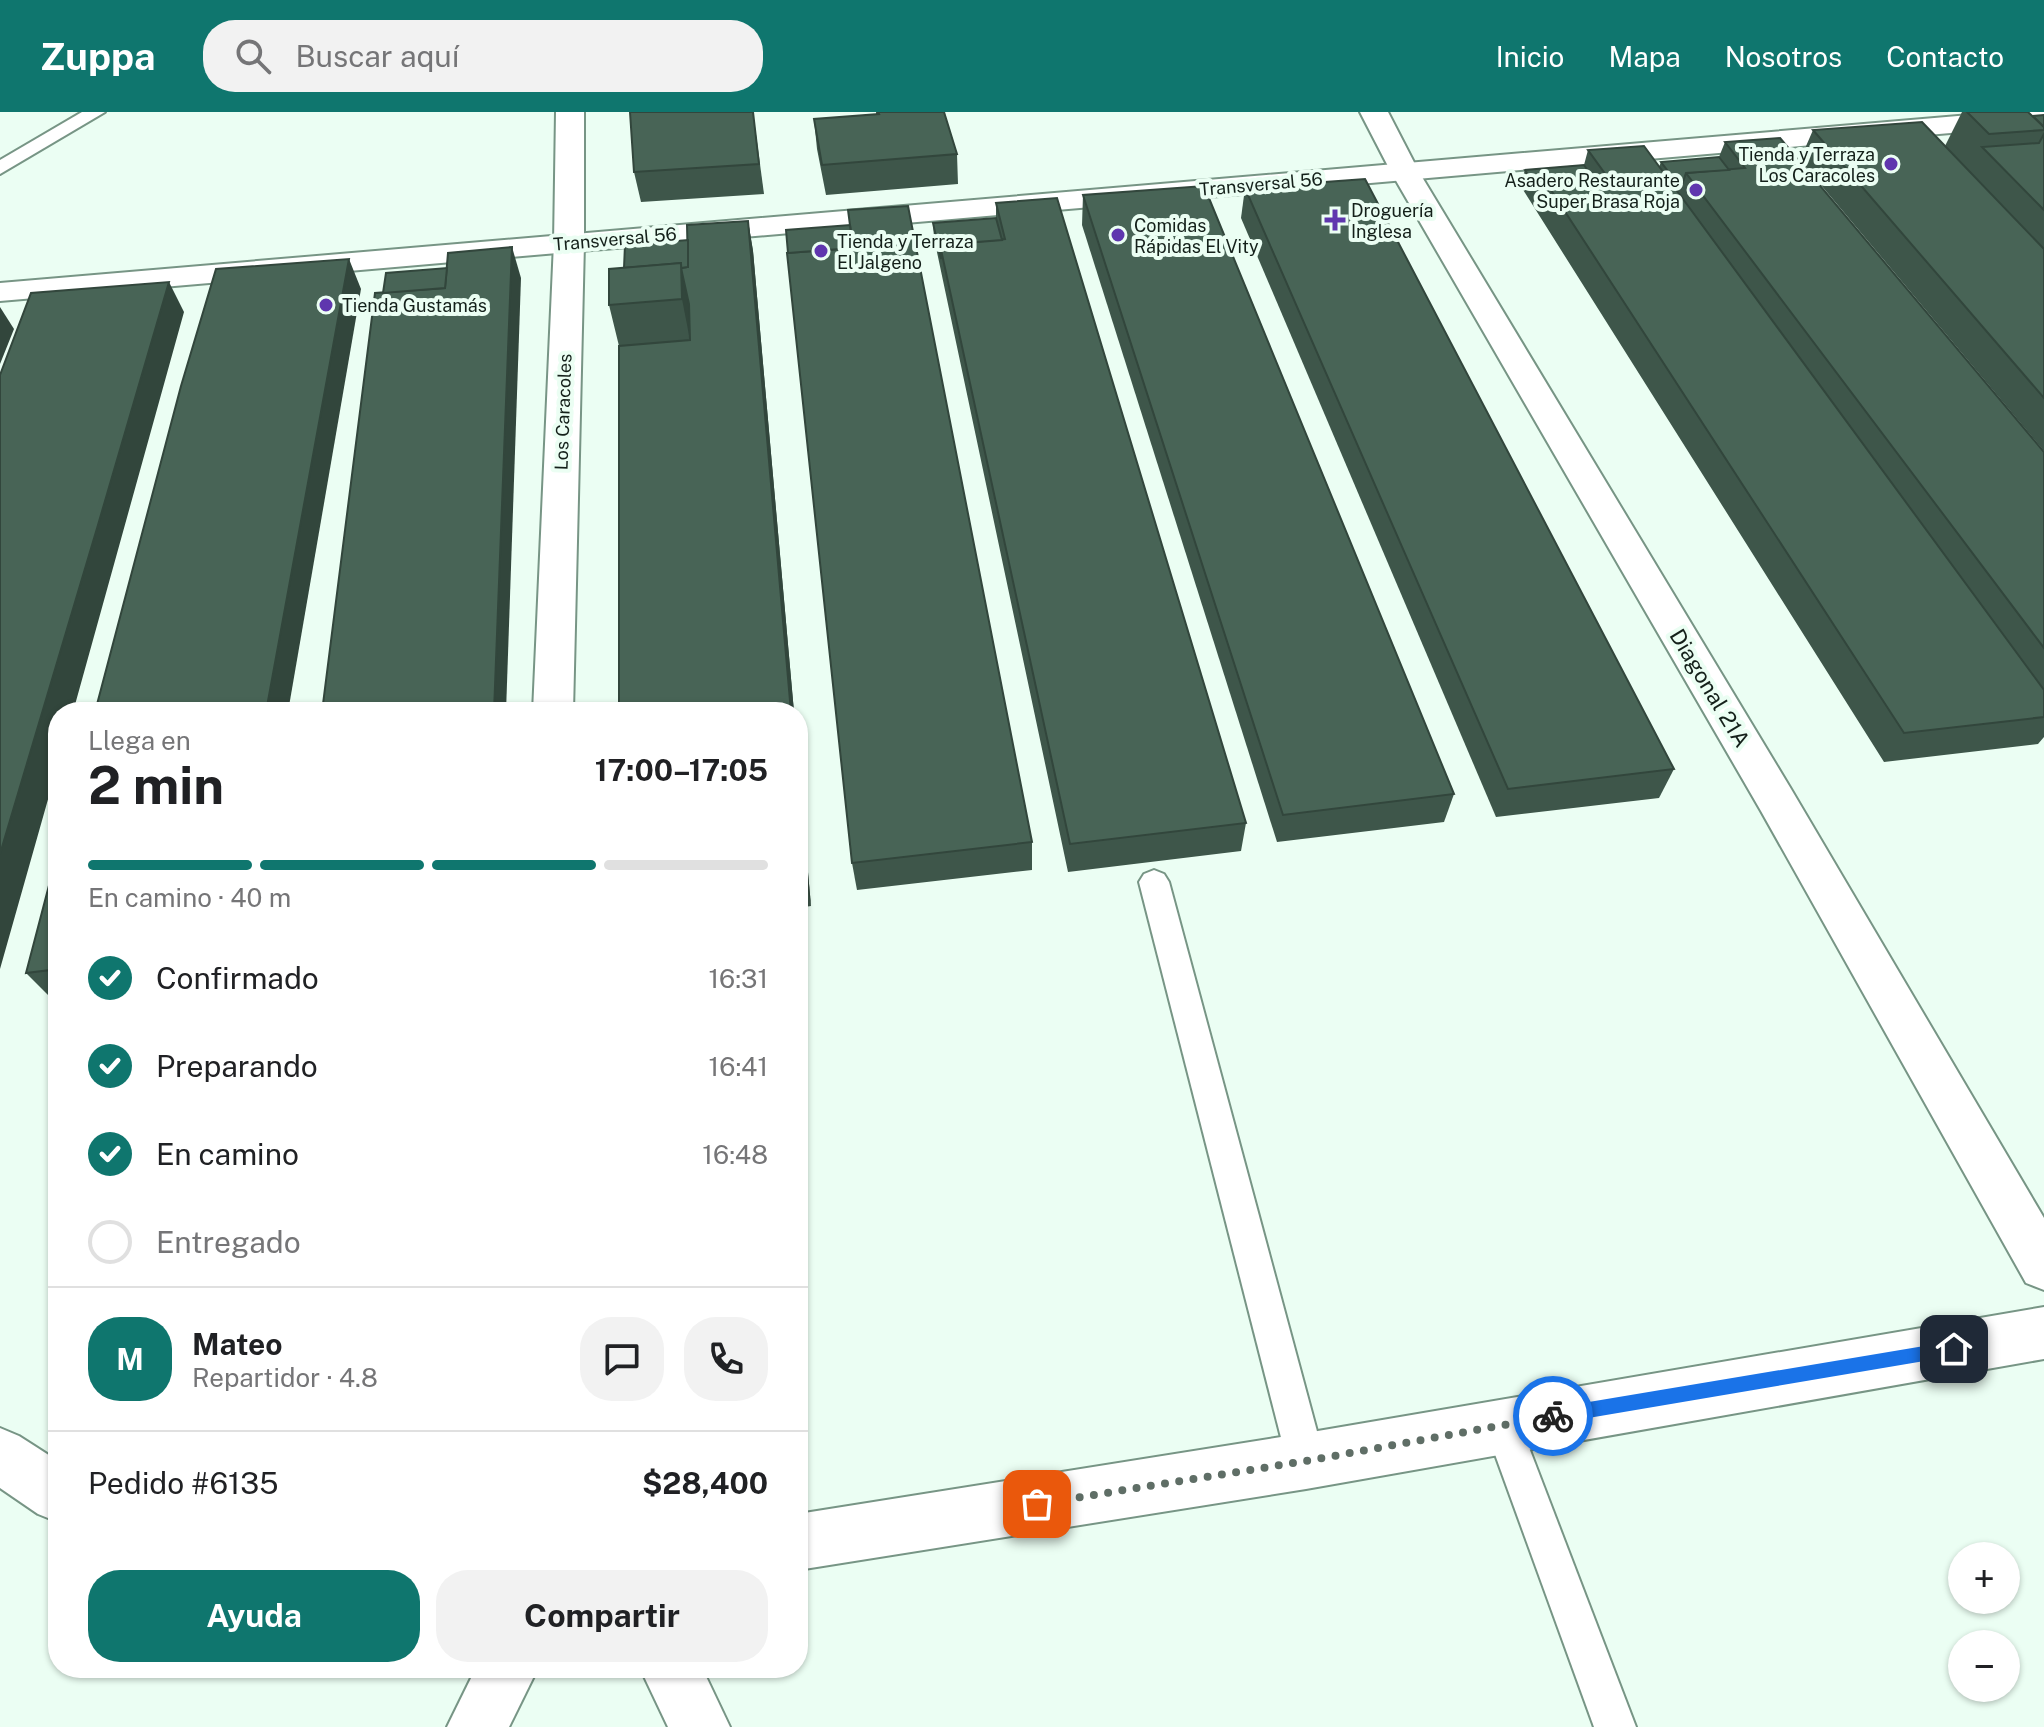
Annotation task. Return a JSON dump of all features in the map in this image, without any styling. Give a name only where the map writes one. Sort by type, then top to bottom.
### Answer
[{"type":"street","name":"Los Caracoles","points":[[553,702],[569,243],[570,112]]},
{"type":"street","name":"Diagonal 21A","points":[[1374,112],[1405,172],[1776,800],[2044,1266]]},
{"type":"street","name":"Transversal 56","points":[[0,292],[2044,117]]},
{"type":"street","points":[[808,1540],[1306,1461],[1502,1424],[2044,1333]]},
{"type":"street","points":[[477,1727],[503,1678]]},
{"type":"street","points":[[675,1678],[700,1727]]},
{"type":"lane","points":[[0,168],[96,112]]},
{"type":"lane","points":[[1154,882],[1306,1461]]},
{"type":"lane","points":[[1502,1424],[1615,1727]]},
{"type":"building","points":[[630,112],[753,112],[759,164],[634,172]]},
{"type":"building","points":[[878,112],[944,112],[957,154],[822,165],[814,119]]},
{"type":"building","points":[[1967,112],[2028,112],[2044,130],[1989,134]]},
{"type":"building","points":[[2044,115],[2044,127],[2033,116]]},
{"type":"building","points":[[1922,122],[2044,249],[2044,398],[1813,130]]},
{"type":"building","points":[[2044,134],[2044,210],[1982,147],[2039,143]]},
{"type":"building","points":[[1780,138],[2044,452],[2044,648],[1686,173],[1745,168],[1725,142]]},
{"type":"building","points":[[1644,146],[2044,690],[2044,717],[1904,733],[1549,187],[1611,182],[1588,150]]},
{"type":"building","points":[[1719,157],[1729,170],[1686,173],[1681,188],[1661,162]]},
{"type":"building","points":[[1584,165],[1596,183],[1549,187],[1545,202],[1525,170]]},
{"type":"building","points":[[1365,179],[1674,769],[1508,789],[1245,188]]},
{"type":"building","points":[[1204,186],[1454,794],[1283,815],[1083,195]]},
{"type":"building","points":[[1057,198],[1246,823],[1070,844],[940,245],[1005,239],[996,203]]},
{"type":"building","points":[[908,206],[1032,842],[852,863],[787,253],[853,248],[848,210]]},
{"type":"building","points":[[996,218],[1002,240],[940,245],[941,259],[933,223]]},
{"type":"building","points":[[748,221],[790,702],[619,702],[619,346],[690,340],[689,304],[681,268],[688,267],[687,225]]},
{"type":"building","points":[[850,225],[853,248],[788,253],[786,230]]},
{"type":"building","points":[[688,240],[688,267],[681,268],[681,263],[624,268],[625,245]]},
{"type":"building","points":[[512,247],[494,702],[323,702],[375,293],[445,288],[448,253]]},
{"type":"building","points":[[349,259],[268,702],[98,702],[181,386],[216,269]]},
{"type":"building","points":[[681,263],[682,299],[609,305],[609,269]]},
{"type":"building","points":[[447,268],[445,288],[383,293],[386,273]]},
{"type":"building","points":[[169,282],[0,854],[0,375],[31,293]]},
{"type":"building","points":[[48,889],[48,970],[26,973]]},
{"type":"way so far","points":[[1037,1504],[1306,1461],[1553,1416]]},
{"type":"place","name":"Tienda y Terraza Los Caracoles","points":[[1891,164]]},
{"type":"place","name":"Asadero Restaurante Super Brasa Roja","points":[[1696,190]]},
{"type":"place","name":"Droguería Inglesa","points":[[1335,220]]},
{"type":"place","name":"Comidas Rápidas El Vity","points":[[1118,235]]},
{"type":"place","name":"Tienda y Terraza El Jalgeno","points":[[821,251]]},
{"type":"place","name":"Tienda Gustamás","points":[[326,305]]},
{"type":"route","points":[[1553,1416],[1954,1349]]}]
